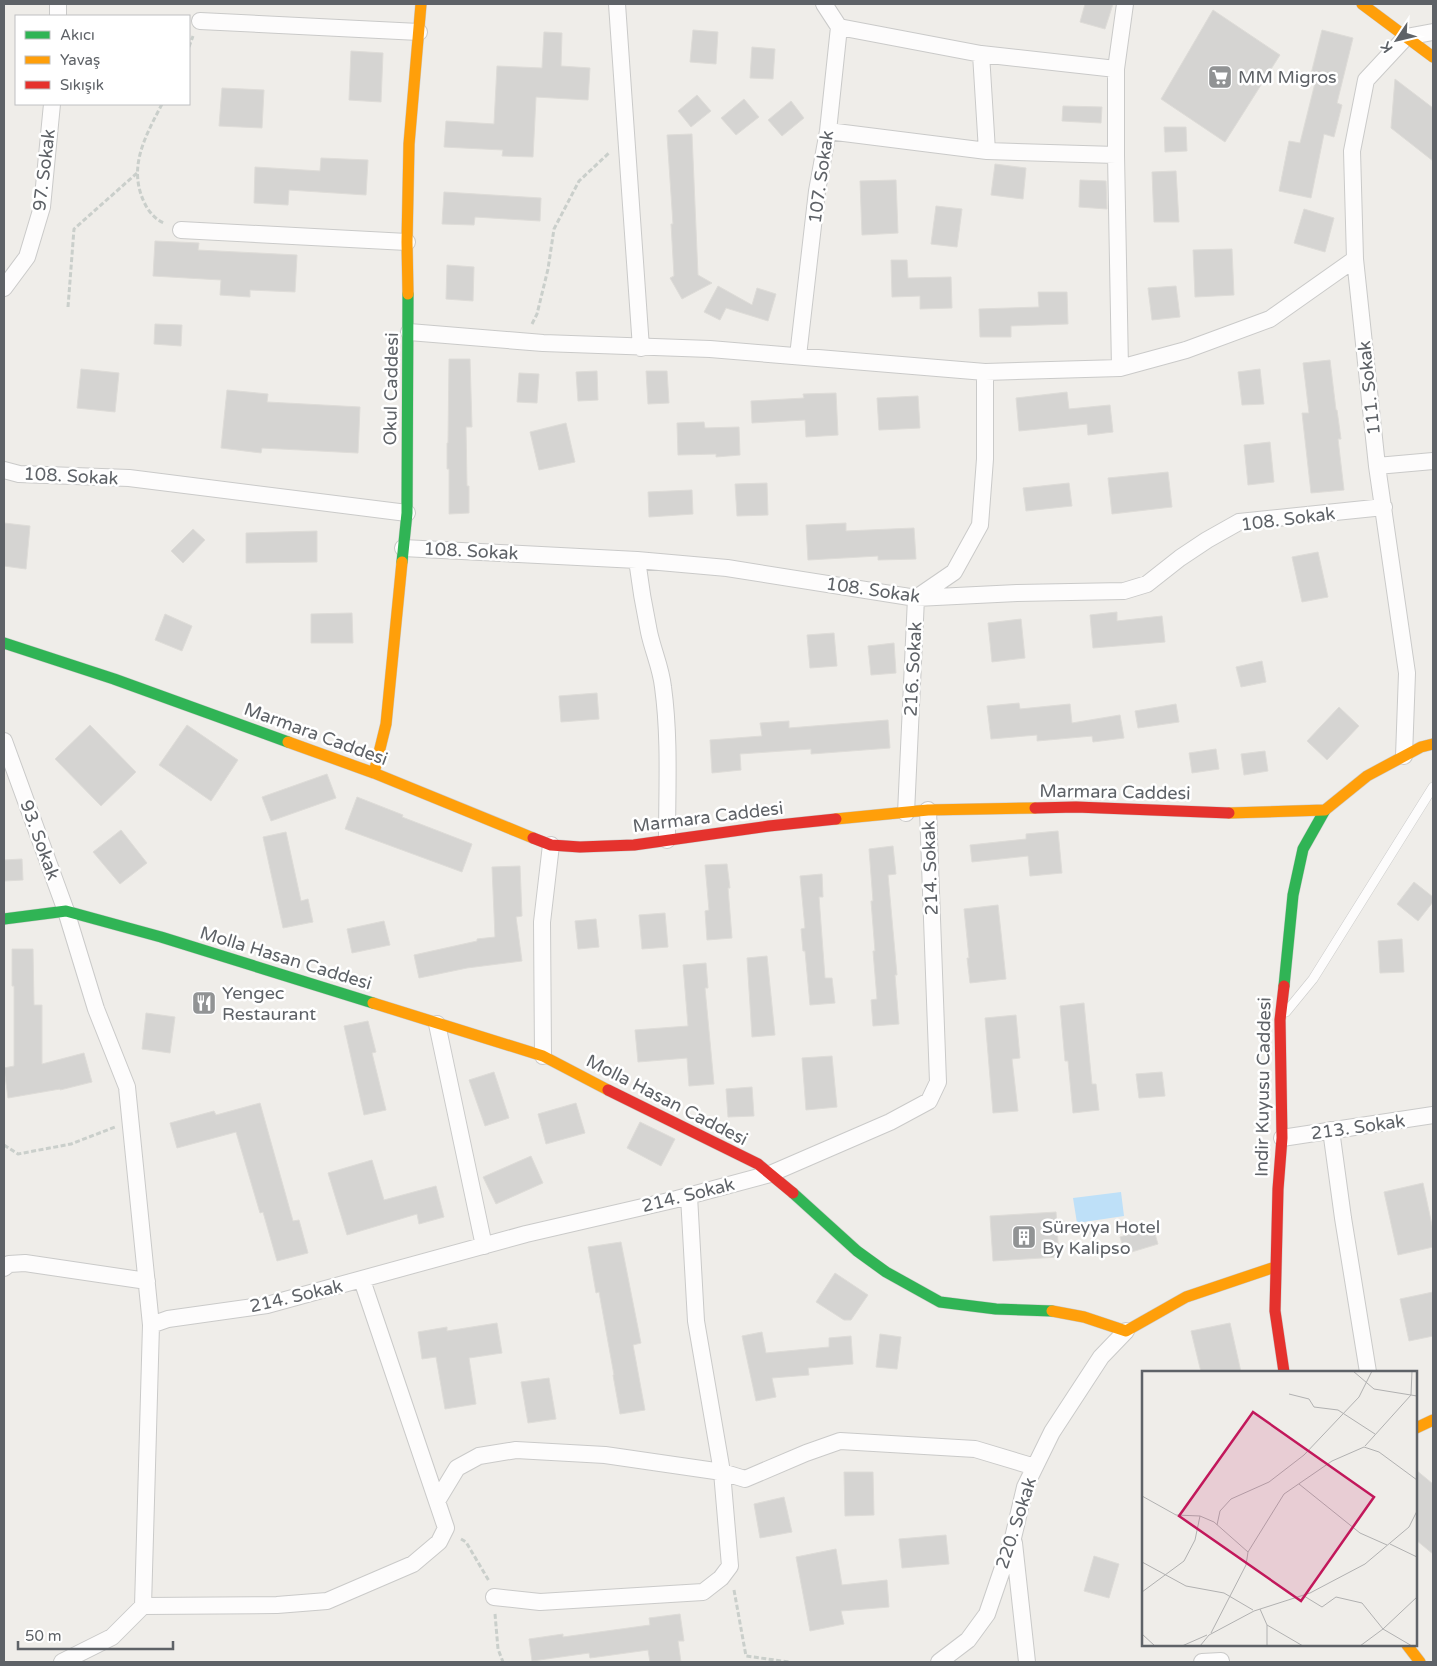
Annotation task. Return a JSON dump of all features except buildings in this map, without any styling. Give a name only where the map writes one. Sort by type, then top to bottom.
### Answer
[{"type":"street","name":"Okul Caddesi","points":[[374,773],[386,724],[406,513],[409,332],[407,242],[409,144],[421,4]]},
{"type":"street","points":[[617,4],[641,348]]},
{"type":"street","points":[[824,4],[840,27],[981,54],[1116,69]]},
{"type":"street","points":[[1120,368],[1116,69],[1124,4]]},
{"type":"street","points":[[1363,4],[1433,57]]},
{"type":"street","points":[[200,21],[419,32]]},
{"type":"street","name":"107. Sokak","points":[[798,356],[817,191],[828,131],[840,27]]},
{"type":"street","points":[[1406,37],[1433,32]]},
{"type":"street","name":"111. Sokak","points":[[1404,756],[1407,673],[1377,466],[1355,259],[1352,151],[1366,80],[1406,37]]},
{"type":"street","points":[[981,54],[987,151]]},
{"type":"street","name":"97. Sokak","points":[[4,288],[27,257],[42,207],[52,105]]},
{"type":"street","points":[[828,131],[987,151],[1116,155]]},
{"type":"street","points":[[181,230],[407,242]]},
{"type":"street","points":[[409,332],[523,342],[710,350],[798,356],[985,372],[1120,368],[1186,350],[1270,319],[1355,259]]},
{"type":"street","name":"216. Sokak","points":[[906,812],[916,598],[954,572],[980,525],[985,459],[985,372]]},
{"type":"street","points":[[1377,466],[1433,461]]},
{"type":"street","name":"108. Sokak","points":[[4,470],[19,474],[129,478],[406,513]]},
{"type":"street","name":"108. Sokak","points":[[403,548],[637,560],[727,568],[916,598],[1018,593],[1124,591],[1147,584],[1187,553],[1239,522],[1384,507]]},
{"type":"street","points":[[637,560],[646,618],[664,688],[667,747],[667,840]]},
{"type":"street","name":"Marmara Caddesi","points":[[4,643],[114,679],[374,773],[551,845],[580,847],[634,845],[769,826],[928,810],[1076,807],[1227,813],[1325,810]]},
{"type":"street","name":"93. Sokak","points":[[4,741],[66,911],[96,1009],[127,1087],[151,1325],[143,1606]]},
{"type":"street","points":[[1325,810],[1367,776],[1421,747],[1433,744]]},
{"type":"street","name":"214. Sokak","points":[[151,1325],[168,1319],[267,1305],[526,1234],[689,1196],[770,1174],[890,1122],[929,1101],[938,1082],[928,810]]},
{"type":"street","name":"Indir Kuyusu Caddesi","points":[[1284,1371],[1274,1311],[1278,1189],[1282,1138],[1280,1020],[1293,895],[1303,849],[1325,810]]},
{"type":"street","points":[[543,1056],[542,922],[551,845]]},
{"type":"street","name":"Molla Hasan Caddesi","points":[[4,919],[66,911],[161,937],[543,1056],[639,1106],[758,1164],[857,1251],[886,1272],[940,1302],[996,1309],[1044,1310],[1084,1317],[1126,1331]]},
{"type":"street","points":[[437,1024],[484,1246]]},
{"type":"street","name":"213. Sokak","points":[[1282,1138],[1432,1116]]},
{"type":"street","points":[[1331,1130],[1368,1371]]},
{"type":"street","points":[[494,1597],[540,1602],[702,1592],[722,1578],[730,1566],[722,1472],[696,1321],[689,1196]]},
{"type":"street","points":[[4,1268],[9,1264],[25,1263],[147,1281]]},
{"type":"street","points":[[1126,1331],[1186,1297],[1275,1267]]},
{"type":"street","points":[[62,1662],[112,1637],[143,1606],[277,1605],[327,1601],[413,1564],[440,1542],[446,1528],[362,1280]]},
{"type":"street","name":"220. Sokak","points":[[943,1662],[968,1640],[987,1614],[1013,1538],[1025,1487],[1052,1432],[1102,1357],[1126,1331]]},
{"type":"street","points":[[1417,1428],[1433,1420]]},
{"type":"street","points":[[437,1502],[457,1468],[480,1456],[516,1450],[605,1455],[722,1472],[745,1479],[840,1441],[975,1449],[1035,1467]]},
{"type":"street","points":[[1013,1538],[1026,1662]]},
{"type":"street","points":[[1408,1646],[1420,1662]]},
{"type":"street","points":[[1202,1662],[1221,1656]]},
{"type":"lane","points":[[1280,1020],[1313,979],[1433,787]]},
{"type":"path","points":[[162,105],[141,147],[137,173],[140,193],[148,210],[160,222],[181,230]]},
{"type":"path","points":[[523,342],[537,314],[548,269],[554,229],[579,181],[626,136]]},
{"type":"path","points":[[68,307],[74,229],[137,173]]},
{"type":"path","points":[[4,1145],[18,1154],[71,1144],[131,1120]]},
{"type":"path","points":[[730,1566],[746,1656],[789,1662]]},
{"type":"water","points":[[1121,1192],[1124,1216],[1077,1223],[1073,1198]]},
{"type":"traffic: fast","points":[[402,562],[407,513],[408,294]]},
{"type":"traffic: fast","points":[[4,643],[114,679],[288,742]]},
{"type":"traffic: fast","points":[[1284,986],[1293,895],[1303,849],[1325,810]]},
{"type":"traffic: fast","points":[[4,919],[66,911],[161,937],[373,1003]]},
{"type":"traffic: fast","points":[[793,1193],[857,1251],[886,1272],[940,1302],[996,1309],[1052,1311]]},
{"type":"traffic: slow","points":[[408,294],[409,144],[421,4]]},
{"type":"traffic: slow","points":[[1362,4],[1433,57]]},
{"type":"traffic: slow","points":[[374,773],[386,724],[402,562]]},
{"type":"traffic: slow","points":[[288,742],[374,773],[533,838]]},
{"type":"traffic: slow","points":[[1229,813],[1325,810],[1367,776],[1421,747],[1433,744]]},
{"type":"traffic: slow","points":[[836,819],[928,810],[1035,808]]},
{"type":"traffic: slow","points":[[373,1003],[543,1056],[608,1090]]},
{"type":"traffic: slow","points":[[1052,1311],[1084,1317],[1126,1331],[1186,1297],[1275,1267]]},
{"type":"traffic: slow","points":[[1417,1428],[1433,1420]]},
{"type":"traffic: slow","points":[[1408,1646],[1420,1662]]},
{"type":"traffic: jam","points":[[1035,808],[1076,807],[1229,813]]},
{"type":"traffic: jam","points":[[533,838],[551,845],[580,847],[634,845],[769,826],[836,819]]},
{"type":"traffic: jam","points":[[1284,986],[1280,1020],[1282,1138],[1278,1189],[1275,1311],[1284,1371]]},
{"type":"traffic: jam","points":[[608,1090],[758,1164],[793,1193]]},
{"type":"place","name":"MM Migros","points":[[1220,77]]},
{"type":"place","name":"Yengec Restaurant","points":[[204,1003]]},
{"type":"place","name":"Süreyya Hotel By Kalipso","points":[[1024,1237]]}]
